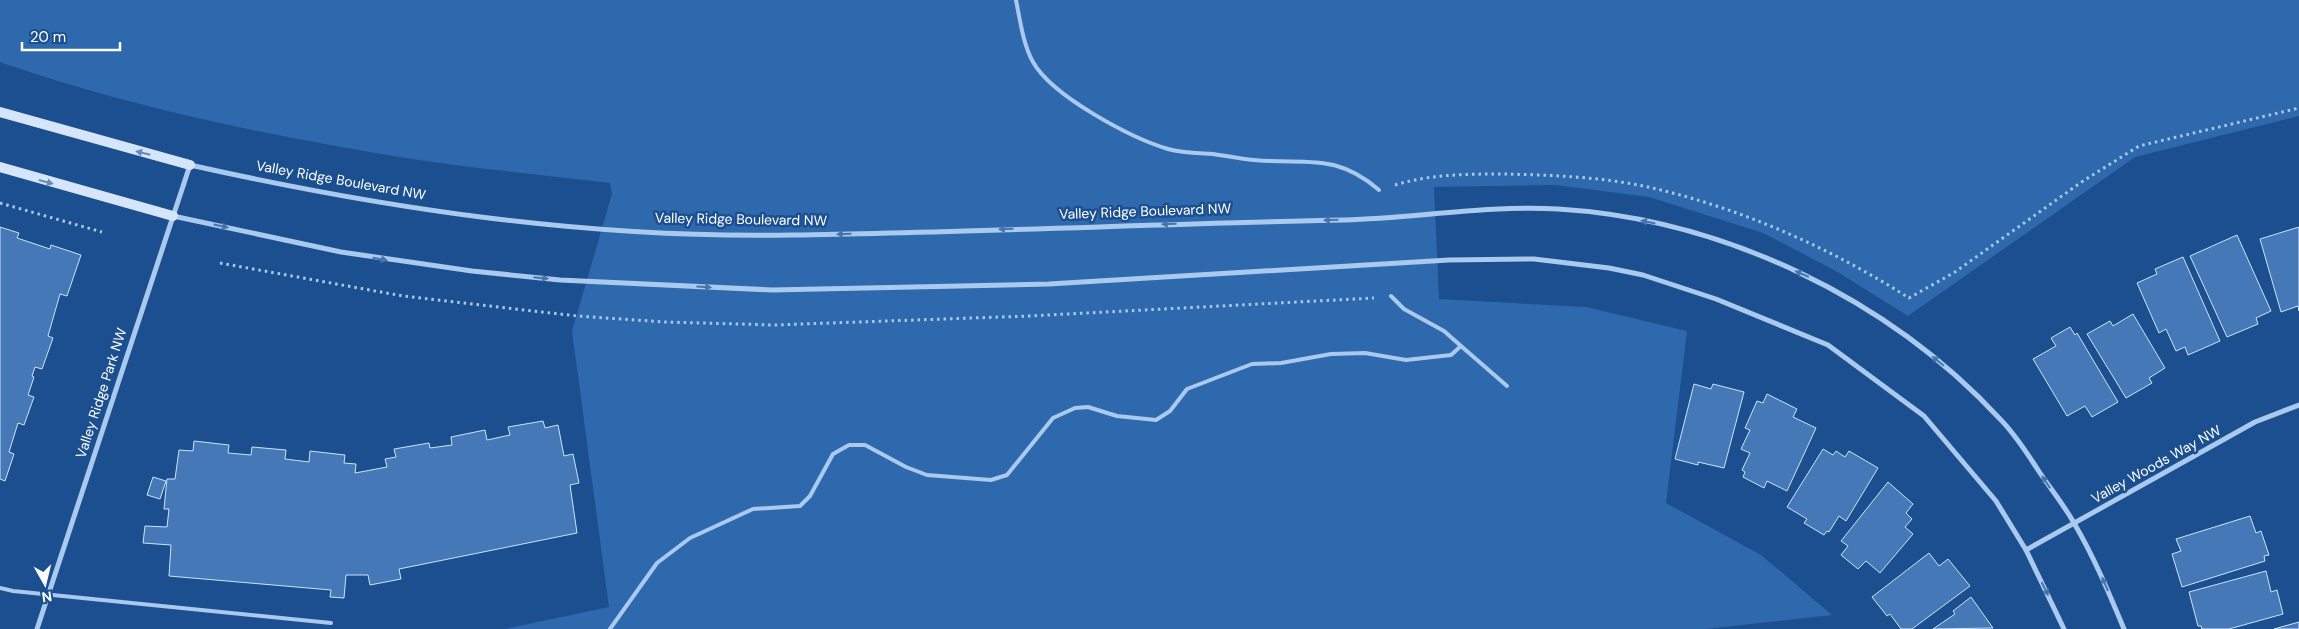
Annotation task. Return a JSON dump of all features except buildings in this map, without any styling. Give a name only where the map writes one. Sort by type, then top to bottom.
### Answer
[{"type":"street","name":"Valley Ridge Boulevard NW","points":[[0,112],[190,165],[293,187],[404,206],[561,226],[672,232],[786,235],[1380,219],[1514,208],[1561,210],[1652,222],[1711,238],[1809,277],[1850,299],[1942,364],[2003,421],[2074,522],[2103,579],[2124,629]]},
{"type":"street","name":"Valley Ridge Park NW","points":[[37,629],[161,248],[190,165]]},
{"type":"street","points":[[0,167],[34,179],[173,216],[341,252],[472,271],[560,280],[772,290],[1049,284],[1449,260],[1534,259],[1609,268],[1643,275],[1716,298],[1828,345],[1924,416],[1996,501],[2026,550],[2064,629]]},
{"type":"street","name":"Valley Woods Way NW","points":[[2026,550],[2255,422],[2299,405]]},
{"type":"lane","points":[[1016,0],[1023,34],[1033,62],[1060,92],[1144,141],[1170,150],[1255,160],[1308,160],[1338,166],[1361,174],[1379,190]]},
{"type":"lane","points":[[1391,296],[1404,309],[1444,331],[1507,386]]},
{"type":"lane","points":[[610,629],[657,563],[690,538],[753,509],[800,506],[810,496],[833,454],[849,445],[865,445],[906,467],[927,475],[992,480],[1007,475],[1053,418],[1075,408],[1088,406],[1117,416],[1156,420],[1170,411],[1187,389],[1252,364],[1281,363],[1331,354],[1365,354],[1406,360],[1451,355],[1461,346]]},
{"type":"lane","points":[[0,588],[331,623]]},
{"type":"path","points":[[1909,298],[1954,272],[2138,146],[2299,108]]},
{"type":"path","points":[[0,203],[102,232]]},
{"type":"shaded area","points":[[0,0],[2299,0],[2299,116],[2135,157],[1908,316],[1836,271],[1763,233],[1649,197],[1555,185],[1434,187],[1439,299],[1586,307],[1687,331],[1666,503],[1761,555],[1832,615],[1706,629],[505,629],[609,607],[572,331],[612,194],[610,183],[420,160],[294,138],[194,117],[48,78],[0,62]]}]
